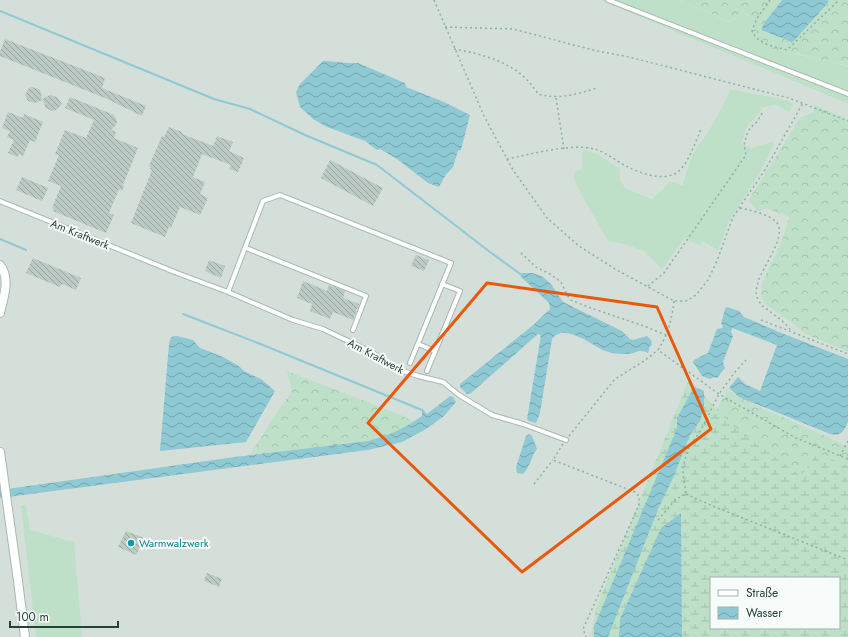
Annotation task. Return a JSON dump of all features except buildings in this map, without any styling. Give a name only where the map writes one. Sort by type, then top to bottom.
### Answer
[{"type":"street","points":[[0,265],[3,269],[6,283],[0,313]]},
{"type":"street","points":[[0,452],[1,470],[4,480],[25,637]]},
{"type":"lane","points":[[608,0],[848,94]]},
{"type":"lane","points":[[228,292],[263,201],[280,195],[451,263],[410,363]]},
{"type":"lane","name":"Am Kraftwerk","points":[[0,201],[177,273],[228,292],[293,320],[323,330],[373,353],[394,368],[442,382],[459,395],[492,415],[523,424],[566,440]]},
{"type":"lane","points":[[246,248],[366,296],[352,330]]},
{"type":"lane","points":[[427,370],[460,291],[442,284]]},
{"type":"lane","points":[[418,344],[435,351]]},
{"type":"path","points":[[434,0],[484,116],[513,170],[547,218],[579,246],[615,269],[674,301],[686,301],[696,295],[708,280],[718,261],[733,218],[765,170],[803,103]]},
{"type":"path","points":[[770,0],[757,18],[752,31],[756,38],[766,44],[787,50],[840,0]]},
{"type":"path","points":[[445,27],[513,29],[788,98],[848,121]]},
{"type":"path","points":[[454,49],[499,60],[518,72],[532,85],[538,94],[556,97],[578,94],[596,88]]},
{"type":"path","points":[[556,97],[564,149]]},
{"type":"path","points":[[647,287],[664,273],[746,155],[744,145],[747,134],[763,112]]},
{"type":"path","points":[[507,159],[541,152],[582,147],[596,149],[626,166],[650,175],[664,177],[676,173],[688,159],[701,129]]},
{"type":"path","points":[[740,208],[769,218],[776,222],[780,230],[778,240],[760,277],[756,292],[757,298],[764,308],[788,324],[791,331]]},
{"type":"path","points":[[521,253],[536,267],[550,274],[561,282],[571,300],[666,335]]},
{"type":"path","points":[[534,484],[553,460],[566,440],[615,379],[644,361],[658,350],[666,335],[672,316],[674,301]]},
{"type":"path","points":[[761,320],[848,354]]},
{"type":"path","points":[[658,350],[719,394],[796,438],[848,459]]},
{"type":"path","points":[[686,494],[683,466],[689,447],[701,430],[719,394],[746,360]]},
{"type":"path","points":[[840,456],[848,441]]},
{"type":"path","points":[[553,460],[635,492],[639,496],[639,505],[584,629],[586,637]]},
{"type":"path","points":[[658,520],[676,499],[686,494]]},
{"type":"path","points":[[686,494],[848,560]]},
{"type":"highlighted area","points":[[487,283],[657,307],[711,429],[522,572],[368,423]]},
{"type":"shaded area","points":[[0,0],[599,0],[848,104],[848,119],[814,106],[813,112],[801,117],[765,208],[789,217],[782,240],[762,282],[788,320],[805,334],[848,352],[848,446],[756,405],[848,487],[848,637],[0,637]],"holes":[[[731,89],[787,100],[789,112],[774,105],[763,108],[748,125],[740,144],[751,148],[771,142],[743,198],[729,222],[718,251],[702,242],[700,246],[685,237],[644,251],[619,243],[609,242],[575,171],[582,169],[619,181],[626,188],[652,199],[670,181],[682,185],[692,155],[714,122]]]},
{"type":"green space","points":[[599,0],[679,0],[730,22],[742,12],[755,19],[752,26],[780,51],[848,66],[848,104]]},
{"type":"green space","points":[[679,0],[782,0],[764,23],[761,30],[792,43],[829,2],[828,0],[848,0],[848,66],[764,46],[757,42],[752,35],[752,26],[755,19],[742,12],[730,22]]},
{"type":"green space","points":[[731,89],[787,100],[793,104],[789,112],[774,105],[763,108],[748,125],[741,144],[751,148],[771,142],[774,144],[762,169],[729,222],[718,251],[703,242],[700,246],[685,238],[662,269],[644,251],[619,243],[609,242],[581,194],[573,177],[575,171],[582,169],[582,152],[584,150],[597,154],[620,169],[620,181],[626,188],[652,199],[670,181],[682,185],[692,155],[714,122]]},
{"type":"green space","points":[[814,105],[848,119],[848,352],[805,334],[765,304],[761,296],[762,282],[782,240],[789,217],[765,208],[759,212],[748,201],[801,117],[813,112]]},
{"type":"green space","points":[[287,371],[401,415],[414,422],[388,436],[368,441],[249,456],[292,392]]},
{"type":"green space","points":[[689,379],[730,424],[801,476],[817,453],[848,466],[848,637],[591,637],[596,608]]},
{"type":"green space","points":[[727,390],[756,405],[848,446],[848,487],[820,487],[777,467],[728,426],[716,411]]},
{"type":"green space","points":[[21,505],[26,505],[30,530],[74,542],[82,637],[36,637]]},
{"type":"water","points":[[782,0],[828,0],[829,2],[792,43],[761,30],[764,23]]},
{"type":"water","points":[[323,61],[358,63],[405,83],[406,87],[444,102],[470,115],[461,150],[458,151],[453,167],[445,176],[439,187],[428,183],[397,159],[380,149],[377,150],[365,141],[327,127],[313,119],[300,107],[296,92],[300,84]]},
{"type":"water","points":[[533,273],[543,277],[551,284],[563,302],[622,331],[630,339],[633,340],[647,336],[651,340],[652,345],[650,346],[648,353],[640,351],[630,354],[623,354],[605,351],[571,334],[557,334],[552,339],[540,413],[536,423],[527,419],[541,335],[538,334],[471,393],[467,394],[460,387],[460,384],[532,326],[550,309],[549,303],[521,277],[521,274]]},
{"type":"water","points":[[727,307],[739,311],[744,317],[848,359],[848,422],[842,432],[837,435],[830,434],[739,397],[729,388],[738,377],[745,384],[760,391],[777,345],[732,328],[731,332],[733,336],[723,362],[725,368],[717,378],[714,377],[710,379],[702,376],[693,362],[694,360],[708,353],[717,329],[722,328],[723,325],[721,324],[725,309]]},
{"type":"water","points":[[177,336],[193,340],[200,348],[223,357],[239,366],[244,371],[261,379],[275,391],[246,442],[160,451],[169,344],[171,337]]},
{"type":"water","points":[[698,388],[704,391],[704,409],[700,421],[690,435],[673,478],[659,507],[608,637],[594,637],[594,627],[677,428],[677,418],[693,389]]},
{"type":"water","points":[[450,396],[453,397],[456,402],[444,416],[426,429],[402,442],[368,450],[0,498],[0,490],[235,457],[368,441],[390,434],[409,425],[422,416],[422,410],[427,414]]},
{"type":"water","points":[[529,434],[532,436],[537,449],[523,474],[517,473],[516,467],[526,436]]},
{"type":"water","points":[[681,513],[682,637],[619,637],[620,619],[661,528]]},
{"type":"waterway","points":[[0,11],[214,99],[250,109],[305,135],[377,165],[523,276]]},
{"type":"waterway","points":[[0,239],[26,250]]},
{"type":"waterway","points":[[183,314],[258,343],[424,412]]},
{"type":"place","name":"Warmwalzwerk","points":[[131,543]]}]
